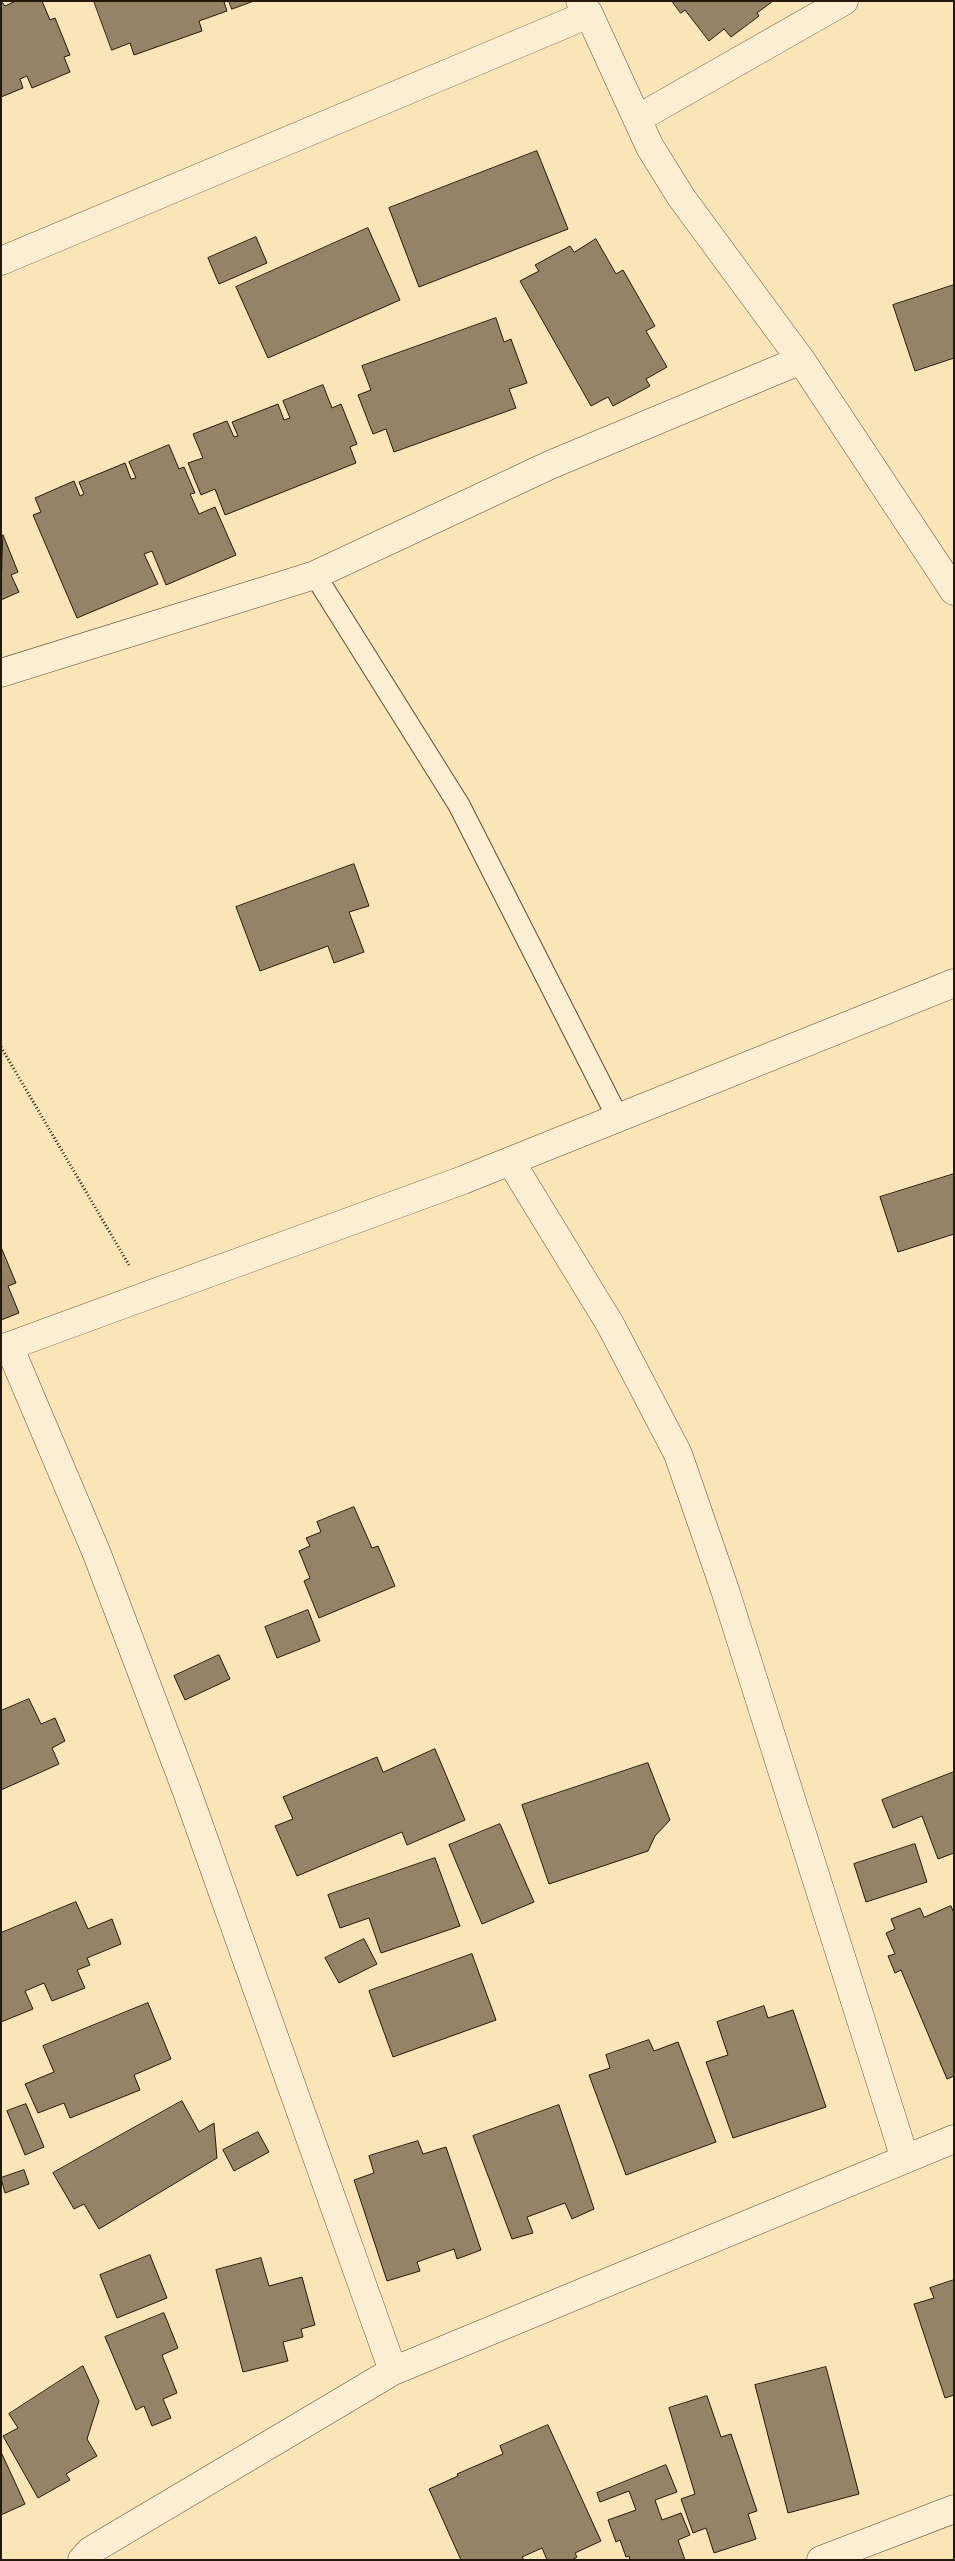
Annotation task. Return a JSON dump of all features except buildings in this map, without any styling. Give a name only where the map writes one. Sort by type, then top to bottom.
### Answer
[{"type":"street","points":[[637,118],[844,1]]},
{"type":"street","points":[[1,261],[584,8],[650,147],[681,198],[801,360],[954,591]]},
{"type":"street","points":[[1,674],[314,574],[550,465],[801,360]]},
{"type":"street","points":[[393,2371],[186,1789],[97,1554],[5,1347],[511,1162],[954,983]]},
{"type":"street","points":[[511,1162],[610,1324],[678,1454],[725,1590],[905,2159]]},
{"type":"street","points":[[82,2560],[90,2551],[393,2371],[954,2139]]},
{"type":"street","points":[[821,2560],[954,2508]]},
{"type":"lane","points":[[314,574],[459,805],[618,1118]]},
{"type":"path","points":[[1,1047],[147,1296]]}]
